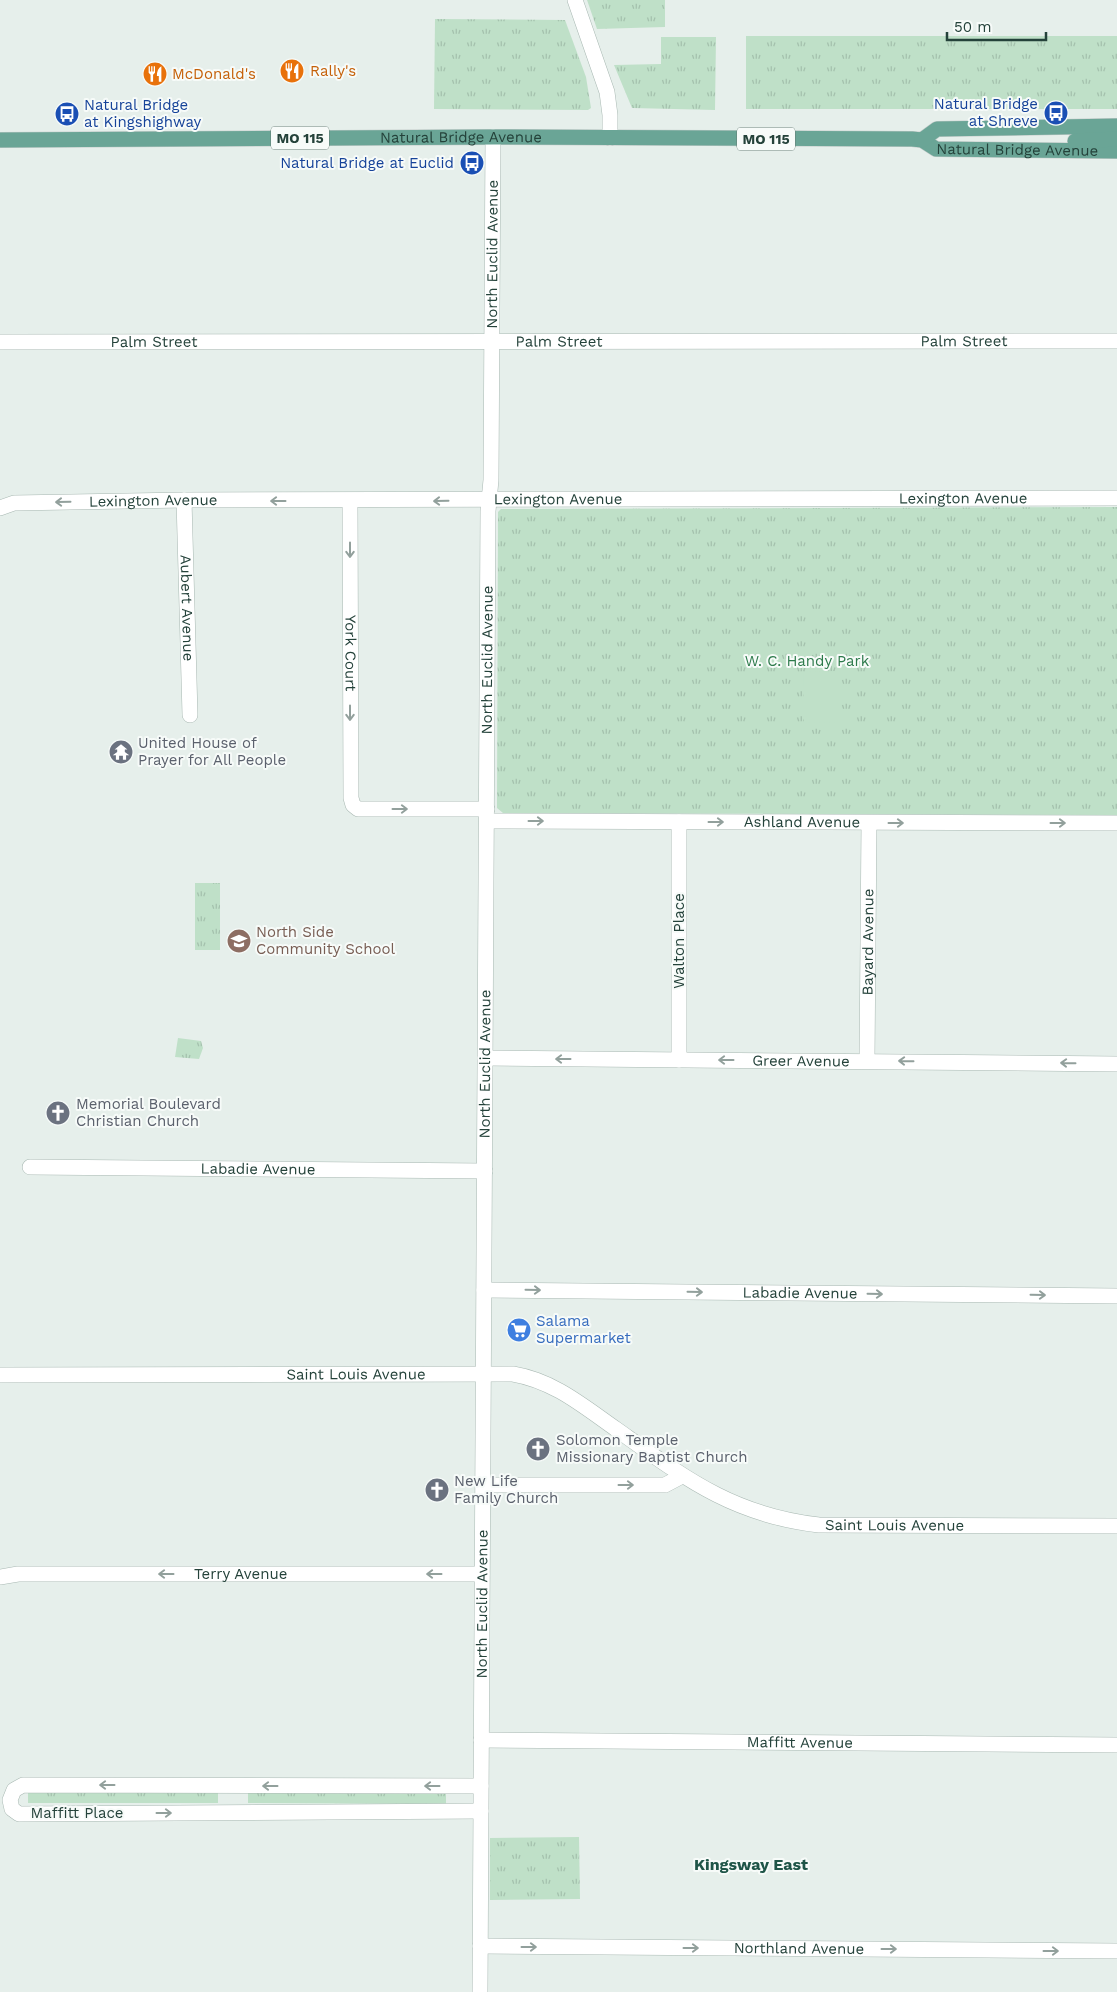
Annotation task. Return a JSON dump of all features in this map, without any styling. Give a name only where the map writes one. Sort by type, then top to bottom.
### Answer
[{"type":"main road","name":"Natural Bridge Avenue","points":[[922,140],[937,129],[1117,126]]},
{"type":"main road","name":"Natural Bridge Avenue","points":[[0,140],[493,137],[922,140],[936,149],[1117,151]]},
{"type":"main road","points":[[1030,151],[1053,142],[1117,140]]},
{"type":"street","points":[[575,0],[607,92],[610,138]]},
{"type":"street","name":"North Euclid Avenue","points":[[480,1992],[493,137]]},
{"type":"street","name":"Palm Street","points":[[0,342],[1117,341]]},
{"type":"street","name":"Lexington Avenue","points":[[0,508],[14,503],[184,500],[350,502],[1117,498]]},
{"type":"street","name":"Aubert Avenue","points":[[184,500],[190,715]]},
{"type":"street","name":"York Court","points":[[350,502],[350,798],[352,805]]},
{"type":"street","name":"Ashland Avenue","points":[[352,805],[358,809],[680,822],[1117,823]]},
{"type":"street","name":"Walton Place","points":[[679,1060],[680,822]]},
{"type":"street","name":"Bayard Avenue","points":[[867,1061],[869,823]]},
{"type":"street","name":"Greer Avenue","points":[[486,1058],[1117,1064]]},
{"type":"street","name":"Labadie Avenue","points":[[30,1167],[485,1171]]},
{"type":"street","name":"Labadie Avenue","points":[[484,1290],[1117,1296]]},
{"type":"street","name":"Saint Louis Avenue","points":[[0,1375],[484,1373],[521,1375],[556,1387],[682,1476],[747,1510],[788,1521],[811,1524],[1117,1526]]},
{"type":"street","points":[[483,1485],[664,1485],[682,1476]]},
{"type":"street","name":"Terry Avenue","points":[[0,1577],[18,1574],[482,1574]]},
{"type":"street","name":"Maffitt Avenue","points":[[481,1740],[1117,1745]]},
{"type":"street","name":"Maffitt Place","points":[[481,1786],[23,1785],[14,1790],[10,1800],[12,1809],[19,1814],[481,1811]]},
{"type":"street","name":"Northland Avenue","points":[[480,1946],[1117,1951]]},
{"type":"green space","points":[[587,0],[665,0],[665,27],[597,29]]},
{"type":"green space","points":[[435,19],[565,20],[586,77],[591,108],[588,110],[434,109]]},
{"type":"green space","points":[[746,36],[1117,36],[1117,109],[746,109]]},
{"type":"green space","points":[[661,37],[716,37],[715,110],[632,108],[614,65],[661,64]]},
{"type":"green space","name":"W. C. Handy Park","points":[[1117,507],[1117,815],[503,813],[497,808],[498,512],[501,509]]},
{"type":"green space","points":[[840,671],[840,722],[804,723],[803,672]]},
{"type":"green space","points":[[195,883],[220,883],[220,950],[195,950]]},
{"type":"green space","points":[[178,1038],[201,1041],[203,1048],[199,1059],[175,1057]]},
{"type":"green space","points":[[28,1791],[218,1792],[218,1803],[28,1803]]},
{"type":"green space","points":[[248,1791],[446,1792],[446,1804],[248,1803]]},
{"type":"green space","points":[[579,1837],[580,1899],[490,1900],[490,1838]]},
{"type":"place","name":"Rally's","points":[[292,71]]},
{"type":"place","name":"McDonald's","points":[[155,74]]},
{"type":"place","name":"Natural Bridge at Shreve","points":[[1056,113]]},
{"type":"place","name":"Natural Bridge at Kingshighway","points":[[67,114]]},
{"type":"place","name":"Natural Bridge at Euclid","points":[[472,163]]},
{"type":"place","name":"United House of Prayer for All People","points":[[121,752]]},
{"type":"place","name":"North Side Community School","points":[[239,941]]},
{"type":"place","name":"Memorial Boulevard Christian Church","points":[[58,1113]]},
{"type":"place","name":"Salama Supermarket","points":[[519,1330]]},
{"type":"place","name":"Solomon Temple Missionary Baptist Church","points":[[538,1449]]},
{"type":"place","name":"New Life Family Church","points":[[437,1490]]},
{"type":"district","name":"Kingsway East","points":[[751,1864]]}]
